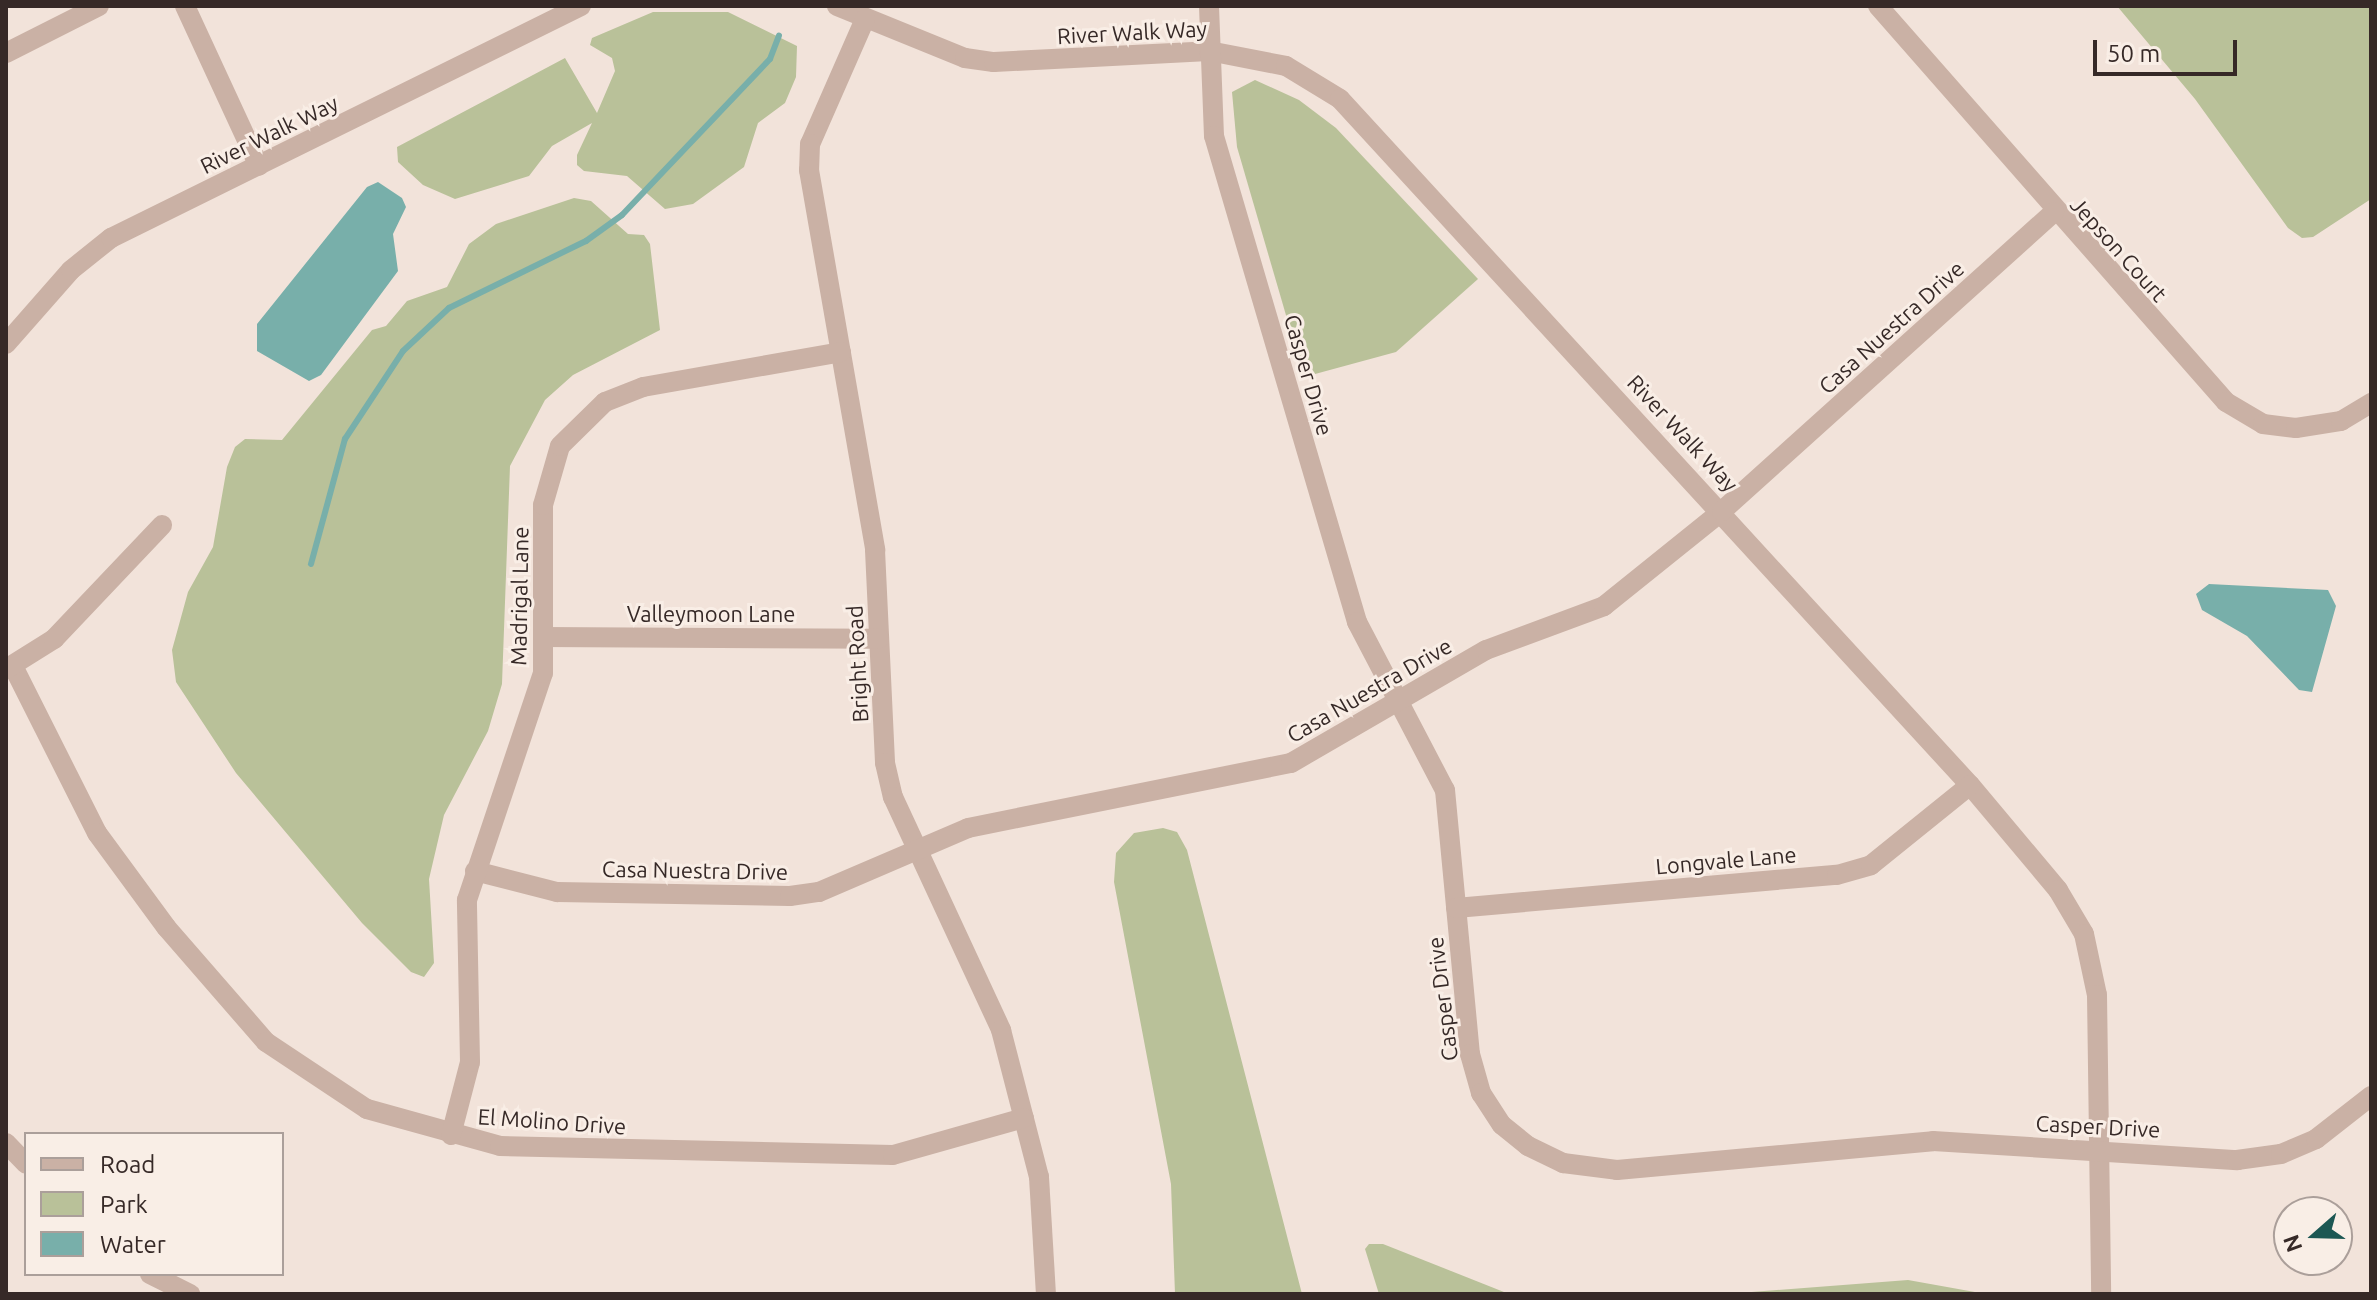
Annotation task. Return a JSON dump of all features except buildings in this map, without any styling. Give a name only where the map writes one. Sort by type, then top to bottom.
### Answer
[{"type":"street","points":[[6,53],[99,6]]},
{"type":"street","points":[[185,6],[259,166]]},
{"type":"street","name":"River Walk Way","points":[[6,344],[71,270],[111,238],[581,6]]},
{"type":"street","name":"River Walk Way","points":[[837,6],[943,52],[994,62],[1209,51],[1286,66],[1340,99],[1722,511],[2028,849],[2084,934],[2097,995],[2101,1294]]},
{"type":"street","name":"Casper Drive","points":[[1209,6],[1214,136],[1357,622],[1445,790],[1470,1054],[1481,1093],[1502,1125],[1528,1146],[1563,1163],[1617,1170],[1933,1141],[2237,1160],[2281,1154],[2316,1139],[2371,1096]]},
{"type":"street","name":"Jepson Court","points":[[1878,6],[2054,212],[2226,402],[2263,424],[2296,428],[2341,421],[2371,403]]},
{"type":"street","name":"Bright Road","points":[[865,19],[810,144],[809,170],[875,550],[885,763],[893,797],[1001,1030],[1039,1177],[1046,1294]]},
{"type":"street","name":"Casa Nuestra Drive","points":[[475,871],[557,892],[790,896],[819,892],[968,828],[1291,763],[1508,640],[1596,611],[1722,511],[2054,212]]},
{"type":"street","name":"Madrigal Lane","points":[[451,1135],[470,1062],[467,900],[543,673],[546,484],[572,429],[605,402],[643,387],[841,352]]},
{"type":"street","points":[[10,668],[54,639],[162,525]]},
{"type":"street","name":"Valleymoon Lane","points":[[543,637],[879,639]]},
{"type":"street","name":"El Molino Drive","points":[[10,668],[97,833],[234,1011],[284,1057],[333,1091],[367,1109],[451,1135],[554,1150],[893,1155],[1024,1118]]},
{"type":"street","name":"Longvale Lane","points":[[1456,908],[1837,875],[1871,865],[1970,785]]},
{"type":"street","points":[[6,1143],[24,1162]]},
{"type":"street","points":[[153,1282],[190,1294]]},
{"type":"green space","points":[[2117,6],[2371,6],[2371,199],[2313,237],[2302,238],[2288,228],[2195,99]]},
{"type":"green space","points":[[653,12],[728,12],[797,46],[796,77],[785,103],[758,123],[744,167],[693,204],[665,209],[627,176],[584,171],[577,165],[577,155],[592,123],[552,146],[529,176],[455,199],[423,185],[398,162],[397,147],[565,58],[597,113],[615,71],[612,58],[590,45],[592,38]]},
{"type":"green space","points":[[1255,80],[1299,100],[1336,128],[1478,279],[1396,352],[1304,377],[1237,147],[1232,92]]},
{"type":"green space","points":[[574,198],[591,201],[628,234],[644,235],[650,244],[660,330],[573,375],[545,400],[510,466],[502,684],[488,731],[444,815],[429,879],[434,963],[424,977],[411,972],[362,923],[236,773],[176,682],[172,650],[188,592],[213,547],[227,467],[235,447],[245,439],[282,440],[372,330],[386,326],[407,301],[447,287],[469,244],[496,224]]},
{"type":"green space","points":[[1163,828],[1177,832],[1187,850],[1302,1294],[1175,1294],[1171,1184],[1114,882],[1116,853],[1134,833]]},
{"type":"green space","points":[[1369,1244],[1383,1244],[1509,1294],[1379,1294],[1365,1249]]},
{"type":"green space","points":[[1908,1280],[1986,1294],[1726,1294]]},
{"type":"water","points":[[378,182],[402,198],[406,207],[393,234],[398,271],[321,375],[309,381],[257,351],[257,324],[367,187]]},
{"type":"water","points":[[2209,584],[2328,590],[2336,606],[2312,692],[2299,690],[2247,636],[2202,610],[2196,594]]},
{"type":"waterway","points":[[311,564],[345,439],[403,351],[449,308],[586,241],[622,215],[770,59],[779,36]]}]
